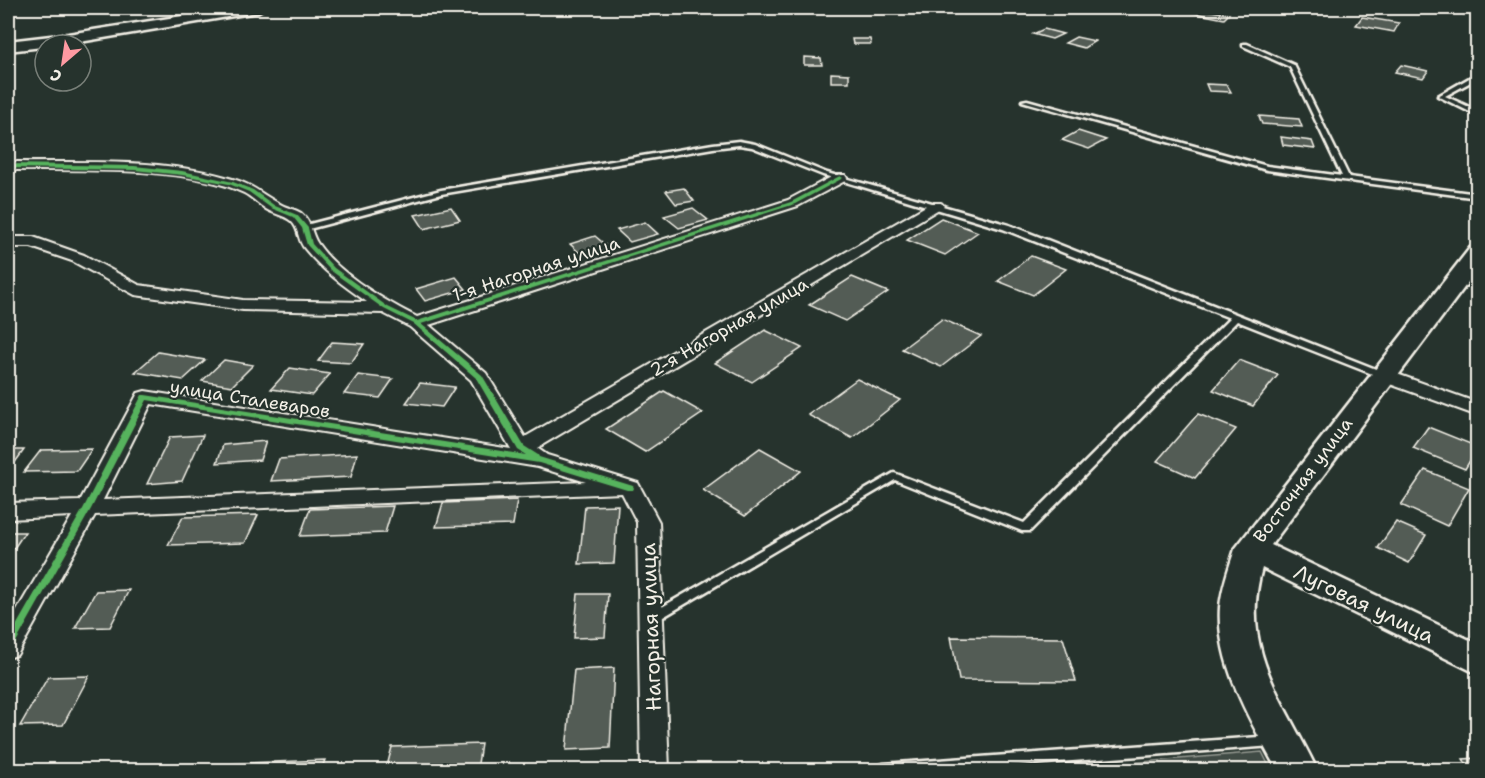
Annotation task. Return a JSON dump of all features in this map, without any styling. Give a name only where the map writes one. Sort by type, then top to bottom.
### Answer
[{"type":"main road","points":[[8,46],[68,39],[229,9],[257,8]]},
{"type":"main road","points":[[1458,8],[1478,10]]},
{"type":"main road","name":"Восточная улица","points":[[1298,771],[1281,740],[1243,657],[1237,615],[1241,584],[1251,549],[1478,254]]},
{"type":"main road","name":"Луговая улица","points":[[1251,549],[1478,660]]},
{"type":"street","points":[[8,165],[134,168],[182,173],[231,183],[251,190],[273,207],[295,216],[305,228],[309,244],[332,269],[386,308],[416,323],[480,377],[521,448],[540,460]]},
{"type":"street","name":"1-я Нагорная улица","points":[[416,323],[793,203],[840,178]]},
{"type":"street","name":"2-я Нагорная улица","points":[[521,448],[936,206]]},
{"type":"street","points":[[8,242],[33,242],[78,258],[135,290],[243,305],[386,308]]},
{"type":"street","points":[[1383,375],[1478,410]]},
{"type":"street","name":"улица Сталеваров","points":[[8,648],[87,509],[145,397],[540,460],[630,488]]},
{"type":"street","points":[[8,511],[630,488]]},
{"type":"street","name":"Нагорная улица","points":[[630,488],[648,522],[655,771]]},
{"type":"lane","points":[[1245,45],[1292,66],[1347,179]]},
{"type":"lane","points":[[1478,75],[1441,96],[1478,114]]},
{"type":"lane","points":[[1025,101],[1267,168],[1478,196]]},
{"type":"lane","points":[[305,228],[441,192],[713,146],[753,145],[800,166],[1006,227],[1383,375]]},
{"type":"lane","points":[[651,619],[894,476],[1026,528],[1236,317]]},
{"type":"lane","points":[[883,771],[1281,740]]},
{"type":"shaded area","points":[[1262,752],[1271,770],[1046,770]]},
{"type":"building","points":[[1194,8],[1229,14],[1224,19],[1189,12]]},
{"type":"building","points":[[1362,17],[1399,23],[1394,32],[1356,25]]},
{"type":"building","points":[[1044,29],[1063,34],[1052,39],[1033,34]]},
{"type":"building","points":[[1076,37],[1095,41],[1084,48],[1065,43]]},
{"type":"building","points":[[852,39],[870,39],[871,44],[853,44]]},
{"type":"building","points":[[804,57],[821,58],[822,65],[804,65]]},
{"type":"building","points":[[1401,65],[1428,71],[1423,78],[1395,72]]},
{"type":"building","points":[[831,73],[849,74],[849,82],[831,82]]},
{"type":"building","points":[[1206,84],[1227,85],[1231,92],[1209,91]]},
{"type":"building","points":[[1259,116],[1299,119],[1302,127],[1262,124]]},
{"type":"building","points":[[1078,131],[1106,140],[1089,149],[1062,140]]},
{"type":"building","points":[[1281,137],[1312,141],[1315,149],[1283,145]]},
{"type":"building","points":[[684,188],[694,201],[676,204],[666,191]]},
{"type":"building","points":[[451,207],[460,220],[424,229],[415,215]]},
{"type":"building","points":[[693,208],[708,220],[679,228],[664,216]]},
{"type":"building","points":[[941,218],[978,232],[945,255],[907,240]]},
{"type":"building","points":[[645,222],[658,234],[630,242],[617,230]]},
{"type":"building","points":[[595,236],[609,248],[583,256],[570,244]]},
{"type":"building","points":[[1031,256],[1066,269],[1033,295],[998,281]]},
{"type":"building","points":[[456,277],[466,289],[425,301],[416,289]]},
{"type":"building","points":[[852,277],[888,292],[845,321],[809,305]]},
{"type":"building","points":[[942,319],[981,336],[941,367],[902,349]]},
{"type":"building","points":[[765,330],[802,348],[752,382],[715,363]]},
{"type":"building","points":[[332,342],[364,344],[351,363],[318,361]]},
{"type":"building","points":[[158,352],[205,360],[183,380],[135,372]]},
{"type":"building","points":[[224,360],[253,365],[232,386],[202,381]]},
{"type":"building","points":[[1239,360],[1278,375],[1253,406],[1213,390]]},
{"type":"building","points":[[290,368],[330,374],[312,395],[271,389]]},
{"type":"building","points":[[358,375],[393,379],[380,398],[344,394]]},
{"type":"building","points":[[857,379],[900,400],[852,438],[808,415]]},
{"type":"building","points":[[420,383],[455,387],[442,407],[406,403]]},
{"type":"building","points":[[664,391],[703,413],[645,452],[606,429]]},
{"type":"building","points":[[1198,414],[1236,429],[1195,478],[1157,461]]},
{"type":"building","points":[[1428,427],[1478,447],[1465,469],[1413,448]]},
{"type":"building","points":[[203,435],[182,481],[147,484],[170,437]]},
{"type":"building","points":[[266,441],[260,460],[217,463],[223,445]]},
{"type":"building","points":[[760,448],[801,471],[745,516],[703,490]]},
{"type":"building","points":[[92,449],[77,471],[24,472],[41,450]]},
{"type":"building","points":[[8,450],[24,450],[8,472]]},
{"type":"building","points":[[357,454],[351,477],[271,481],[279,459]]},
{"type":"building","points":[[1425,470],[1469,488],[1447,526],[1401,505]]},
{"type":"building","points":[[517,500],[513,525],[436,527],[443,503]]},
{"type":"building","points":[[618,505],[614,563],[579,564],[585,506]]},
{"type":"building","points":[[393,506],[385,533],[300,536],[310,509]]},
{"type":"building","points":[[258,515],[245,543],[168,545],[183,517]]},
{"type":"building","points":[[1396,522],[1426,535],[1409,563],[1378,548]]},
{"type":"building","points":[[8,532],[25,532],[8,557]]},
{"type":"building","points":[[129,590],[110,627],[75,628],[96,591]]},
{"type":"building","points":[[578,594],[608,594],[605,637],[574,638]]},
{"type":"building","points":[[951,637],[1063,638],[1076,681],[959,680]]},
{"type":"building","points":[[614,668],[610,748],[566,750],[574,670]]},
{"type":"building","points":[[89,676],[63,725],[20,726],[48,677]]},
{"type":"building","points":[[481,744],[477,770],[386,770],[392,747]]},
{"type":"building","points":[[1478,758],[1478,770],[1470,770],[1463,759]]},
{"type":"building","points":[[325,760],[321,770],[221,770],[224,764]]},
{"type":"cycle path","points":[[8,166],[134,168],[182,173],[231,183],[251,191],[273,207],[295,216],[305,228],[309,244],[332,269],[386,308],[416,323]]},
{"type":"cycle path","points":[[535,457],[521,448],[479,377],[416,323],[793,203],[840,178]]},
{"type":"cycle path","points":[[8,648],[87,509],[145,397],[540,460],[630,488]]}]
